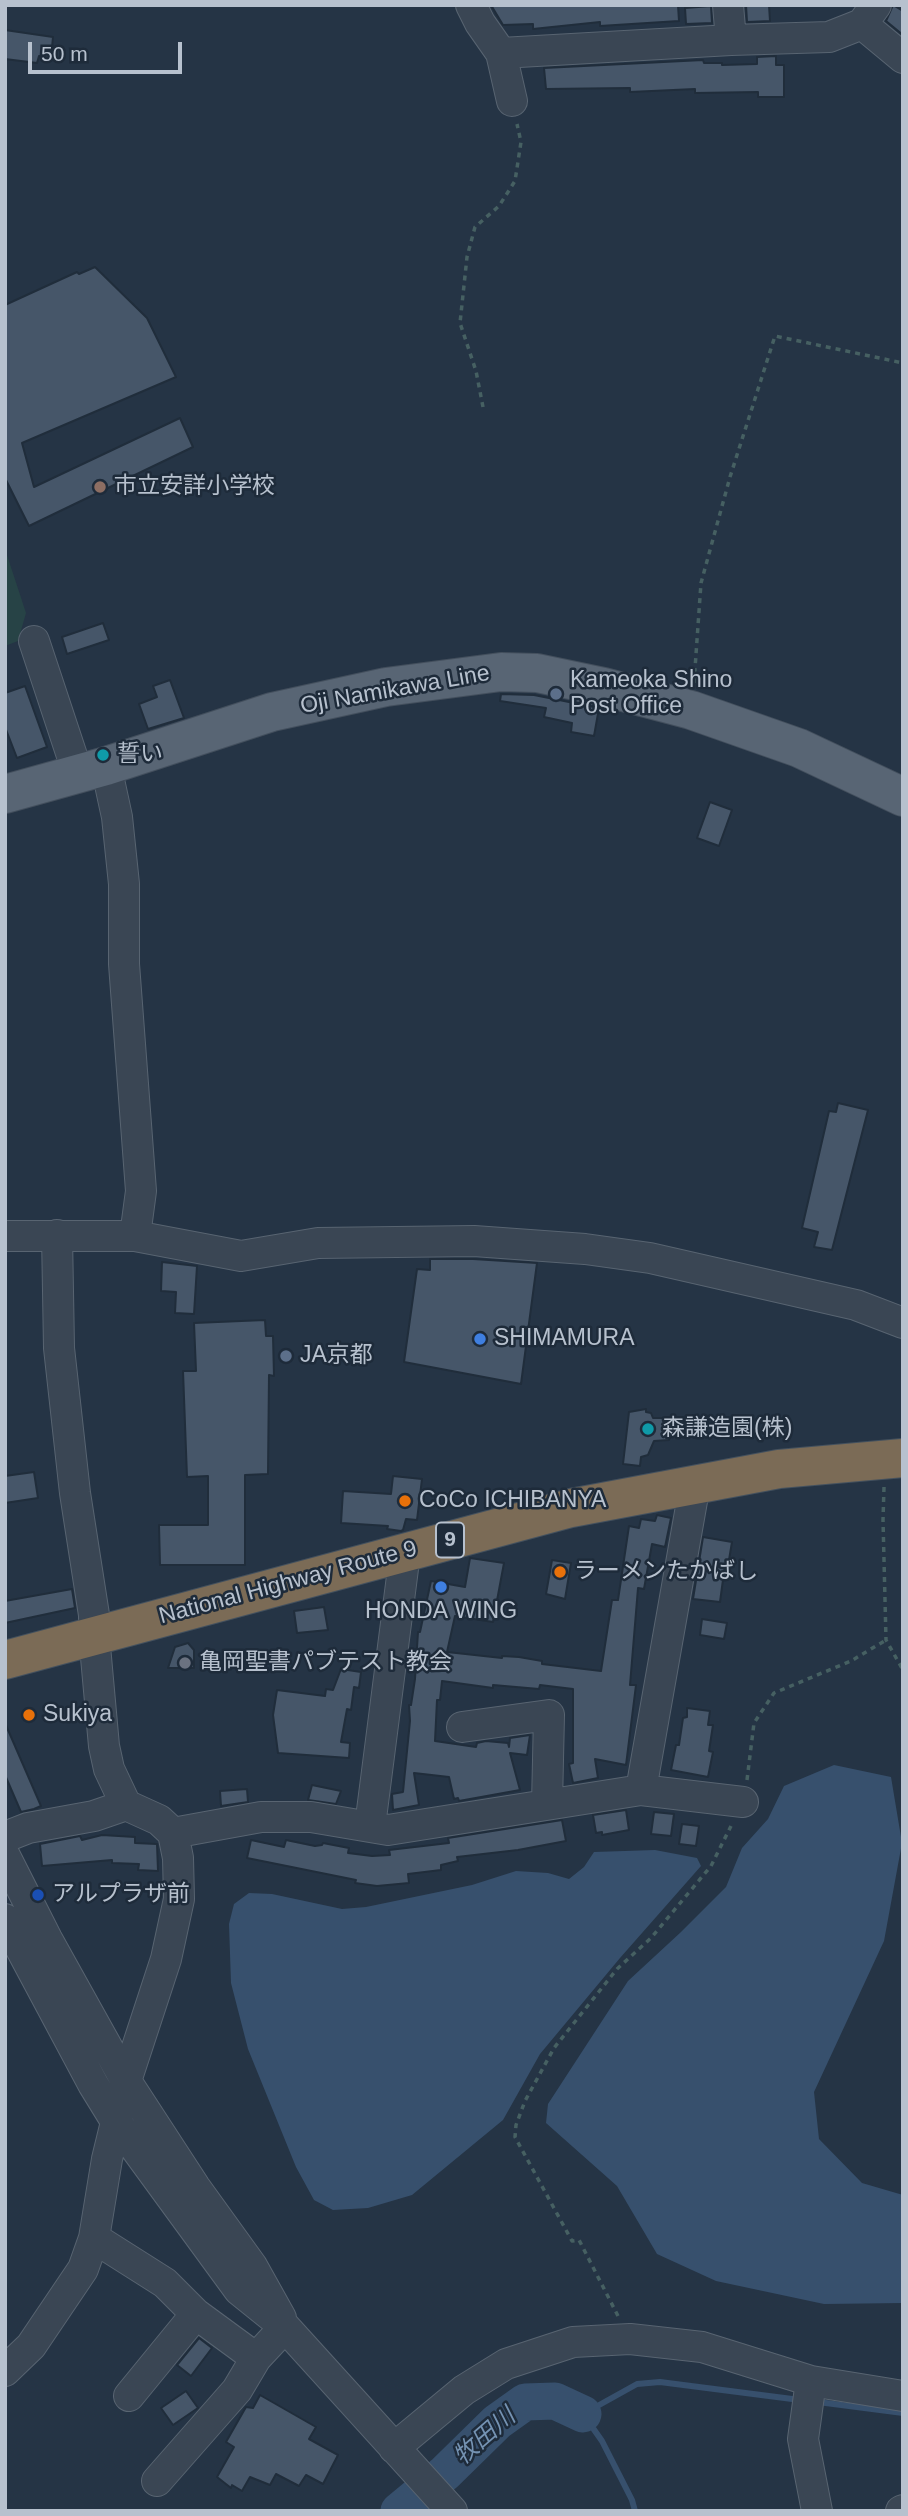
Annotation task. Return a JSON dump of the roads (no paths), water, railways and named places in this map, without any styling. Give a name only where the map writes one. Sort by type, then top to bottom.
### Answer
[{"type":"highway","name":"National Highway Route 9","points":[[5,1660],[571,1508],[779,1469],[894,1459]]},
{"type":"main road","name":"Oji Namikawa Line","points":[[5,794],[92,770],[272,712],[386,687],[501,672],[537,673],[691,710],[799,748],[903,797]]},
{"type":"street","points":[[471,5],[501,53],[512,101]]},
{"type":"street","points":[[728,5],[731,40]]},
{"type":"street","points":[[501,53],[829,37],[869,14],[903,58]]},
{"type":"street","points":[[34,641],[92,770],[117,817],[124,884],[124,964],[141,1191],[135,1236]]},
{"type":"street","points":[[5,1236],[135,1236],[241,1256],[318,1243],[474,1241],[585,1249],[650,1258],[856,1305],[903,1324]]},
{"type":"street","points":[[5,2371],[31,2346],[83,2269],[94,2238],[107,2159],[126,2081],[166,1959],[179,1899],[178,1858],[173,1833],[159,1820],[126,1805],[109,1769],[104,1746],[94,1615],[75,1493],[60,1348],[57,1236]]},
{"type":"street","points":[[641,1790],[695,1484]]},
{"type":"street","points":[[370,1826],[405,1553]]},
{"type":"street","points":[[462,1727],[549,1715],[547,1804]]},
{"type":"street","points":[[173,1833],[261,1817],[312,1818],[388,1830],[641,1790],[743,1802]]},
{"type":"street","points":[[5,1837],[28,1828],[94,1816],[126,1805]]},
{"type":"street","points":[[5,1856],[47,1939],[126,2081],[195,2187],[252,2266],[268,2291],[285,2328]]},
{"type":"street","points":[[5,1919],[86,2072],[117,2123],[239,2290],[285,2328],[452,2511]]},
{"type":"street","points":[[94,2238],[164,2283],[195,2314],[256,2358]]},
{"type":"street","points":[[129,2396],[195,2314]]},
{"type":"street","points":[[157,2481],[237,2390],[256,2358],[285,2328]]},
{"type":"street","points":[[394,2448],[464,2390],[506,2364],[573,2342],[630,2339],[702,2347],[811,2381],[903,2396]]},
{"type":"street","points":[[811,2381],[803,2439],[817,2511]]},
{"type":"water","points":[[834,1765],[891,1777],[902,1843],[884,1941],[814,2092],[819,2139],[862,2183],[903,2195],[903,2303],[824,2304],[716,2281],[657,2254],[617,2186],[546,2123],[548,2104],[628,1981],[726,1887],[742,1848],[768,1819],[784,1786]]},
{"type":"water","points":[[655,1850],[697,1858],[701,1866],[540,2054],[503,2120],[412,2195],[368,2208],[333,2210],[314,2200],[296,2167],[248,2049],[231,1983],[229,1924],[234,1904],[249,1893],[272,1894],[342,1909],[366,1907],[472,1885],[516,1871],[548,1873],[569,1879],[584,1867],[594,1852]]},
{"type":"waterway","points":[[635,2511],[602,2441],[583,2414],[637,2384],[660,2382],[800,2400]]},
{"type":"waterway","name":"牧田川","points":[[399,2511],[445,2473],[497,2422],[525,2402],[555,2401],[583,2414]]},
{"type":"waterway","points":[[818,2402],[903,2413]]},
{"type":"place","name":"市立安詳小学校","points":[[100,487]]},
{"type":"place","name":"Kameoka Shino Post Office","points":[[556,694]]},
{"type":"place","name":"誓い","points":[[103,755]]},
{"type":"place","name":"SHIMAMURA","points":[[480,1339]]},
{"type":"place","name":"JA京都","points":[[286,1356]]},
{"type":"place","name":"森謙造園(株)","points":[[648,1429]]},
{"type":"place","name":"CoCo ICHIBANYA","points":[[405,1501]]},
{"type":"place","name":"ラーメンたかばし","points":[[560,1572]]},
{"type":"place","name":"HONDA WING","points":[[441,1587]]},
{"type":"place","name":"亀岡聖書パブテスト教会","points":[[185,1663]]},
{"type":"place","name":"Sukiya","points":[[29,1715]]},
{"type":"place","name":"アルプラザ前","points":[[38,1895]]}]
